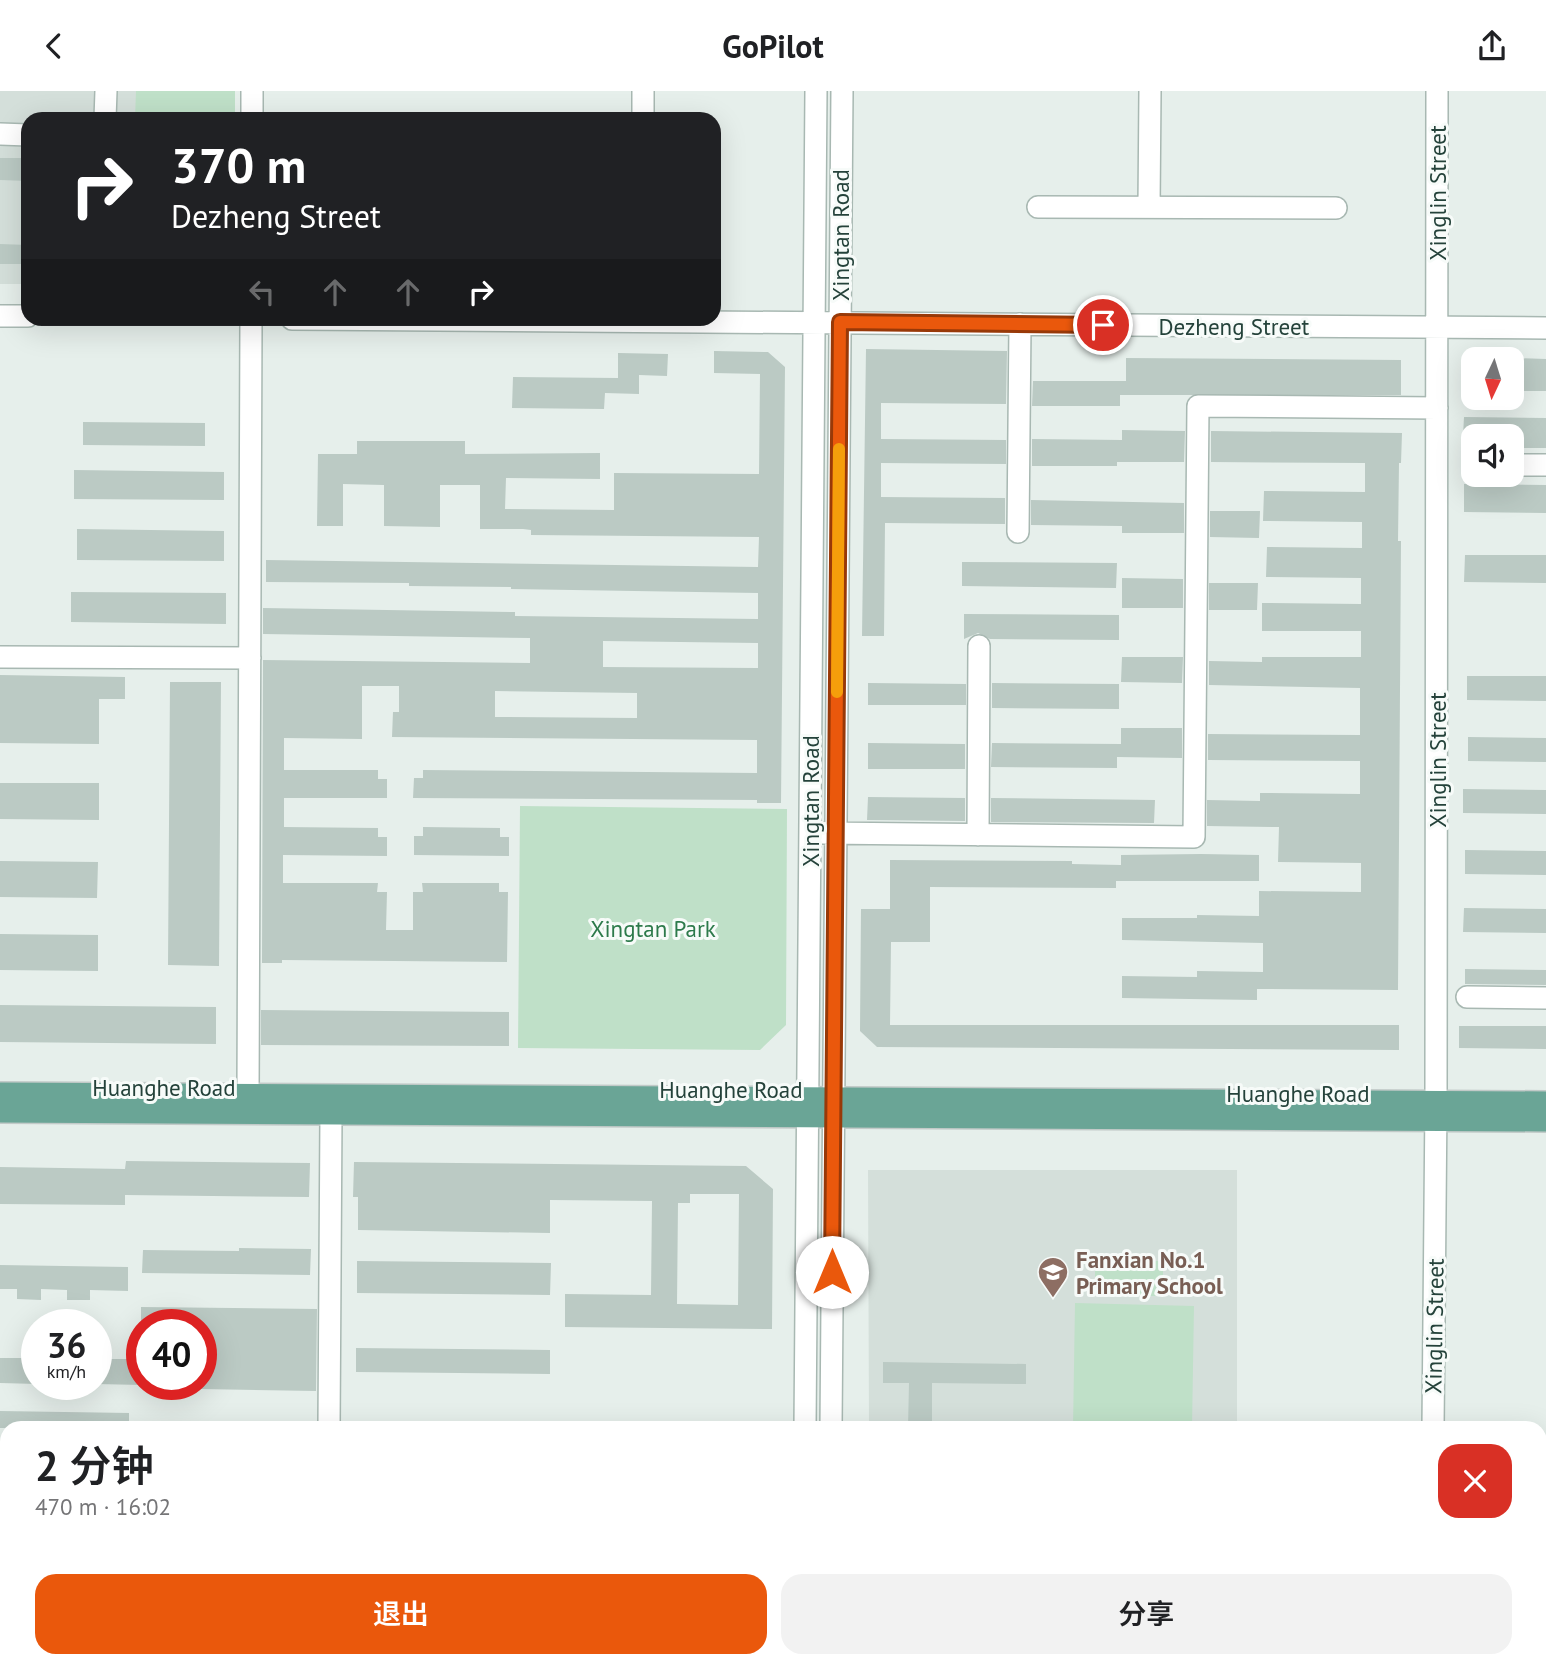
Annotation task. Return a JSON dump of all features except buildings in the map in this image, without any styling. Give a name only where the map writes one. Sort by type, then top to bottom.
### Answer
[{"type":"main road","name":"Huanghe Road","points":[[0,1093],[808,1106]]},
{"type":"main road","name":"Huanghe Road","points":[[1436,1111],[1546,1102]]},
{"type":"main road","name":"Huanghe Road","points":[[0,1112],[331,1114],[833,1106],[1436,1111],[1546,1121]]},
{"type":"street","points":[[106,91],[106,112]]},
{"type":"street","points":[[252,91],[252,112]]},
{"type":"street","points":[[643,91],[643,112]]},
{"type":"street","name":"Xingtan Road","points":[[805,1421],[816,91]]},
{"type":"street","name":"Xingtan Road","points":[[831,1421],[842,91]]},
{"type":"street","points":[[1149,207],[1150,91]]},
{"type":"street","name":"Xinglin Street","points":[[1433,1421],[1437,91]]},
{"type":"street","points":[[0,134],[21,135]]},
{"type":"street","points":[[1038,207],[1336,208]]},
{"type":"street","points":[[0,316],[21,316]]},
{"type":"street","name":"Dezheng Street","points":[[721,320],[1546,328]]},
{"type":"street","points":[[1018,532],[1020,324]]},
{"type":"street","points":[[248,1095],[251,326]]},
{"type":"street","points":[[810,832],[1194,837],[1198,405],[1437,408]]},
{"type":"street","points":[[1524,465],[1546,465]]},
{"type":"street","points":[[978,835],[979,646]]},
{"type":"street","points":[[0,657],[250,658]]},
{"type":"street","points":[[1467,997],[1546,998]]},
{"type":"street","points":[[329,1421],[331,1114]]},
{"type":"shaded area","points":[[0,91],[235,91],[235,112],[21,112],[21,284],[0,284]]},
{"type":"shaded area","name":"Fanxian No.1 Primary School","points":[[868,1170],[1237,1170],[1237,1421],[869,1421]]},
{"type":"green space","points":[[136,91],[235,91],[235,112],[135,112]]},
{"type":"green space","name":"Xingtan Park","points":[[520,806],[787,809],[786,1025],[760,1050],[518,1048]]},
{"type":"green space","points":[[1095,1260],[1163,1261],[1163,1296],[1095,1296]]},
{"type":"green space","points":[[1075,1303],[1194,1306],[1192,1421],[1073,1421]]},
{"type":"slow traffic","points":[[837,692],[839,449]]},
{"type":"place","name":"Fanxian No.1 Primary School","points":[[1053,1299]]},
{"type":"route","points":[[832,1272],[840,322],[1103,325]]}]
